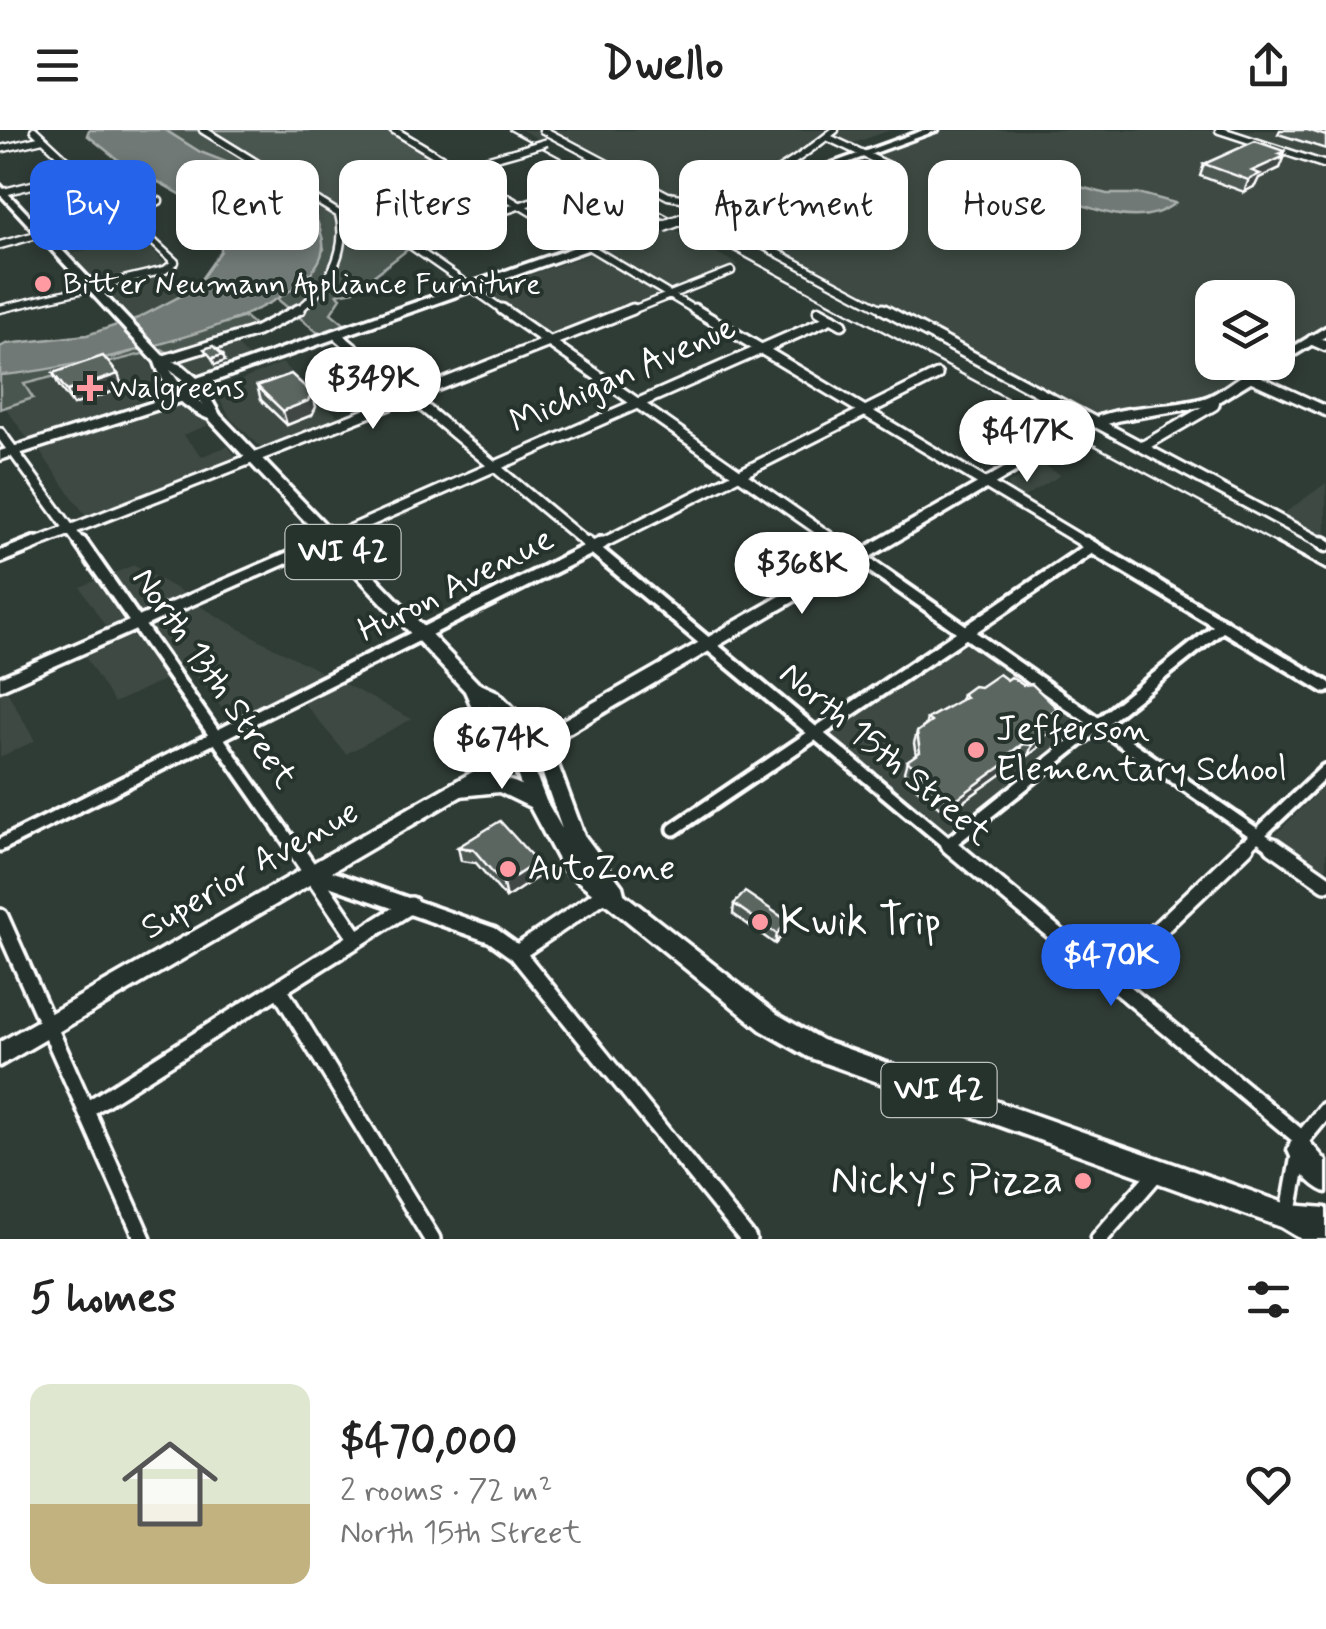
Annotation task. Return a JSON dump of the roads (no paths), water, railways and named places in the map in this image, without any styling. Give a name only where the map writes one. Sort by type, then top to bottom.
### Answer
[{"type":"main road","points":[[858,153],[911,130]]},
{"type":"main road","points":[[837,160],[933,130]]},
{"type":"main road","points":[[1,191],[30,221]]},
{"type":"main road","points":[[58,250],[190,390]]},
{"type":"main road","points":[[7,454],[585,250]]},
{"type":"main road","name":"Superior Avenue","points":[[1295,350],[1326,330]]},
{"type":"main road","points":[[124,414],[163,392],[160,362]]},
{"type":"main road","name":"Superior Avenue","points":[[0,1055],[1046,448],[1091,424],[1215,399],[1248,380]]},
{"type":"main road","points":[[144,402],[190,390]]},
{"type":"main road","name":"WI 42","points":[[190,390],[201,412],[214,416],[472,688],[492,696],[528,749],[575,839],[614,899]]},
{"type":"main road","name":"Michigan Avenue","points":[[0,684],[330,538]]},
{"type":"main road","name":"WI 42","points":[[528,749],[537,802],[570,863],[791,1036],[1288,1217],[1325,1239]]},
{"type":"main road","points":[[460,788],[501,784],[537,802]]},
{"type":"main road","points":[[1301,1144],[1326,1180]]},
{"type":"main road","name":"WI 42","points":[[1288,1217],[1326,1221]]},
{"type":"street","points":[[34,130],[66,160]]},
{"type":"street","points":[[160,362],[297,312],[331,271],[346,233],[340,214],[203,130]]},
{"type":"street","points":[[398,132],[419,130]]},
{"type":"street","points":[[543,130],[679,208]]},
{"type":"street","points":[[796,160],[835,130]]},
{"type":"street","points":[[1219,130],[1326,166]]},
{"type":"street","points":[[398,132],[444,160]]},
{"type":"street","points":[[825,138],[878,164],[877,170],[814,179],[716,218],[722,226],[1326,545]]},
{"type":"street","points":[[0,149],[43,139]]},
{"type":"street","points":[[485,160],[557,139]]},
{"type":"street","points":[[1,191],[30,184]]},
{"type":"street","points":[[507,198],[527,210]]},
{"type":"street","points":[[527,204],[407,243],[1326,884]]},
{"type":"street","points":[[0,244],[30,236]]},
{"type":"street","points":[[0,309],[173,266],[174,260],[156,243]]},
{"type":"street","points":[[594,250],[1326,687]]},
{"type":"street","points":[[0,558],[731,271]]},
{"type":"street","points":[[819,311],[842,324]]},
{"type":"street","name":"Michigan Avenue","points":[[330,538],[832,318]]},
{"type":"street","name":"North 15th Street","points":[[339,337],[1108,978],[1301,1144]]},
{"type":"street","points":[[1312,340],[1326,346]]},
{"type":"street","name":"Huron Avenue","points":[[0,844],[937,376]]},
{"type":"street","points":[[1255,380],[1326,412]]},
{"type":"street","points":[[1142,447],[1214,404],[1215,399]]},
{"type":"street","points":[[1180,424],[1190,416],[1182,408]]},
{"type":"street","name":"North 13th Street","points":[[0,434],[7,454],[139,623],[357,939]]},
{"type":"street","points":[[674,829],[1092,547]]},
{"type":"street","points":[[948,844],[1223,625]]},
{"type":"street","points":[[1108,978],[1326,770]]},
{"type":"street","points":[[314,873],[492,936],[517,953],[748,1239]]},
{"type":"street","points":[[517,953],[614,899]]},
{"type":"street","points":[[86,1110],[411,905]]},
{"type":"street","points":[[0,917],[142,1239]]},
{"type":"street","points":[[279,989],[432,1239]]},
{"type":"street","points":[[1288,1217],[1301,1144],[1326,1110]]},
{"type":"street","points":[[1099,1239],[1158,1171]]},
{"type":"railway","points":[[509,130],[1281,546]]},
{"type":"railway","points":[[1276,543],[1326,570]]},
{"type":"place","name":"Bitter Neumann Appliance Furniture","points":[[43,284]]},
{"type":"place","name":"Walgreens","points":[[90,388]]},
{"type":"place","name":"Jefferson Elementary School","points":[[976,750]]},
{"type":"place","name":"AutoZone","points":[[508,869]]},
{"type":"place","name":"Kwik Trip","points":[[760,922]]},
{"type":"place","name":"Nicky's Pizza","points":[[1083,1181]]}]
